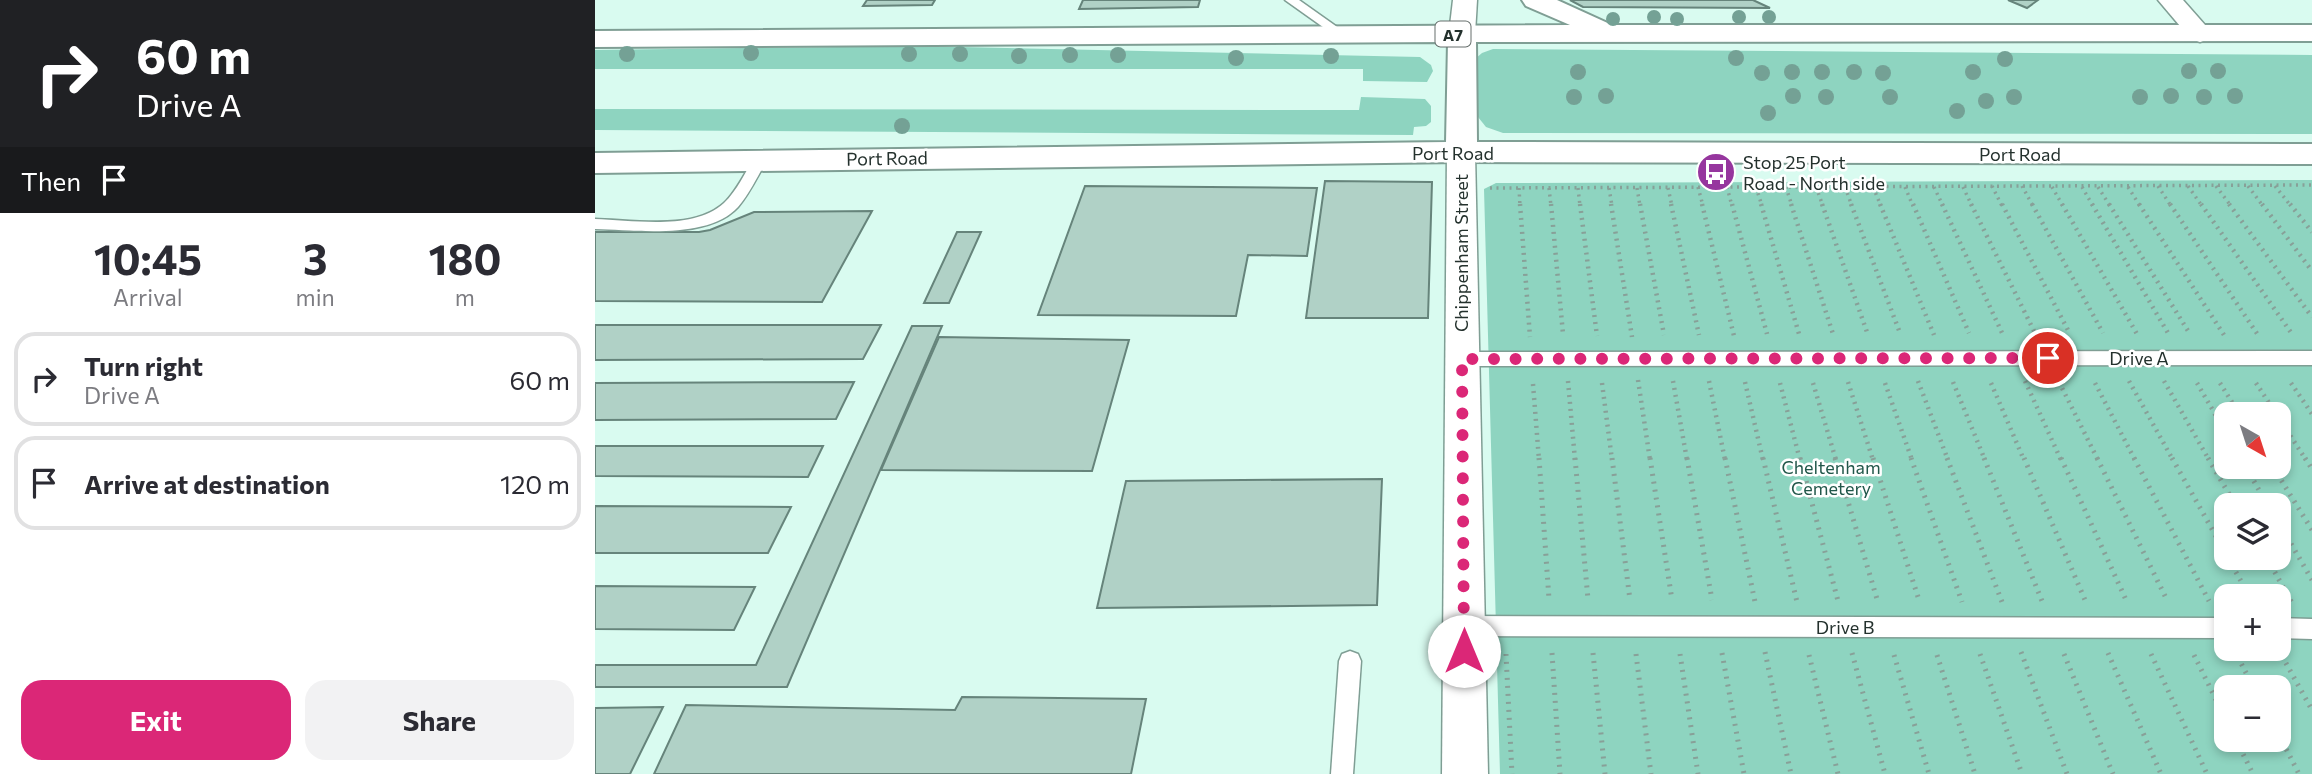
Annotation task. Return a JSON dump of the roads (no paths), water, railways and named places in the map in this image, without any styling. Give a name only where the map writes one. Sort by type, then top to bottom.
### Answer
[{"type":"highway","points":[[1535,0],[1614,35]]},
{"type":"highway","name":"A7","points":[[595,38],[2312,33]]},
{"type":"highway","points":[[1461,152],[1462,34]]},
{"type":"highway","name":"Port Road","points":[[595,162],[1461,152],[2312,154]]},
{"type":"street","points":[[1462,34],[1465,0]]},
{"type":"street","points":[[2170,0],[2200,34]]},
{"type":"street","name":"Chippenham Street","points":[[1461,152],[1465,774]]},
{"type":"lane","points":[[1291,0],[1341,34]]},
{"type":"lane","points":[[595,224],[696,223],[717,216],[730,206],[760,160]]},
{"type":"lane","name":"Drive A","points":[[1462,359],[2310,358]]},
{"type":"lane","name":"Drive B","points":[[1464,626],[2214,628]]},
{"type":"lane","points":[[2291,628],[2309,629]]},
{"type":"lane","points":[[1342,774],[1350,661]]},
{"type":"place","name":"Stop 25 Port Road - North side","points":[[1716,172]]},
{"type":"park label","name":"Cheltenham Cemetery","points":[[1831,477]]}]
